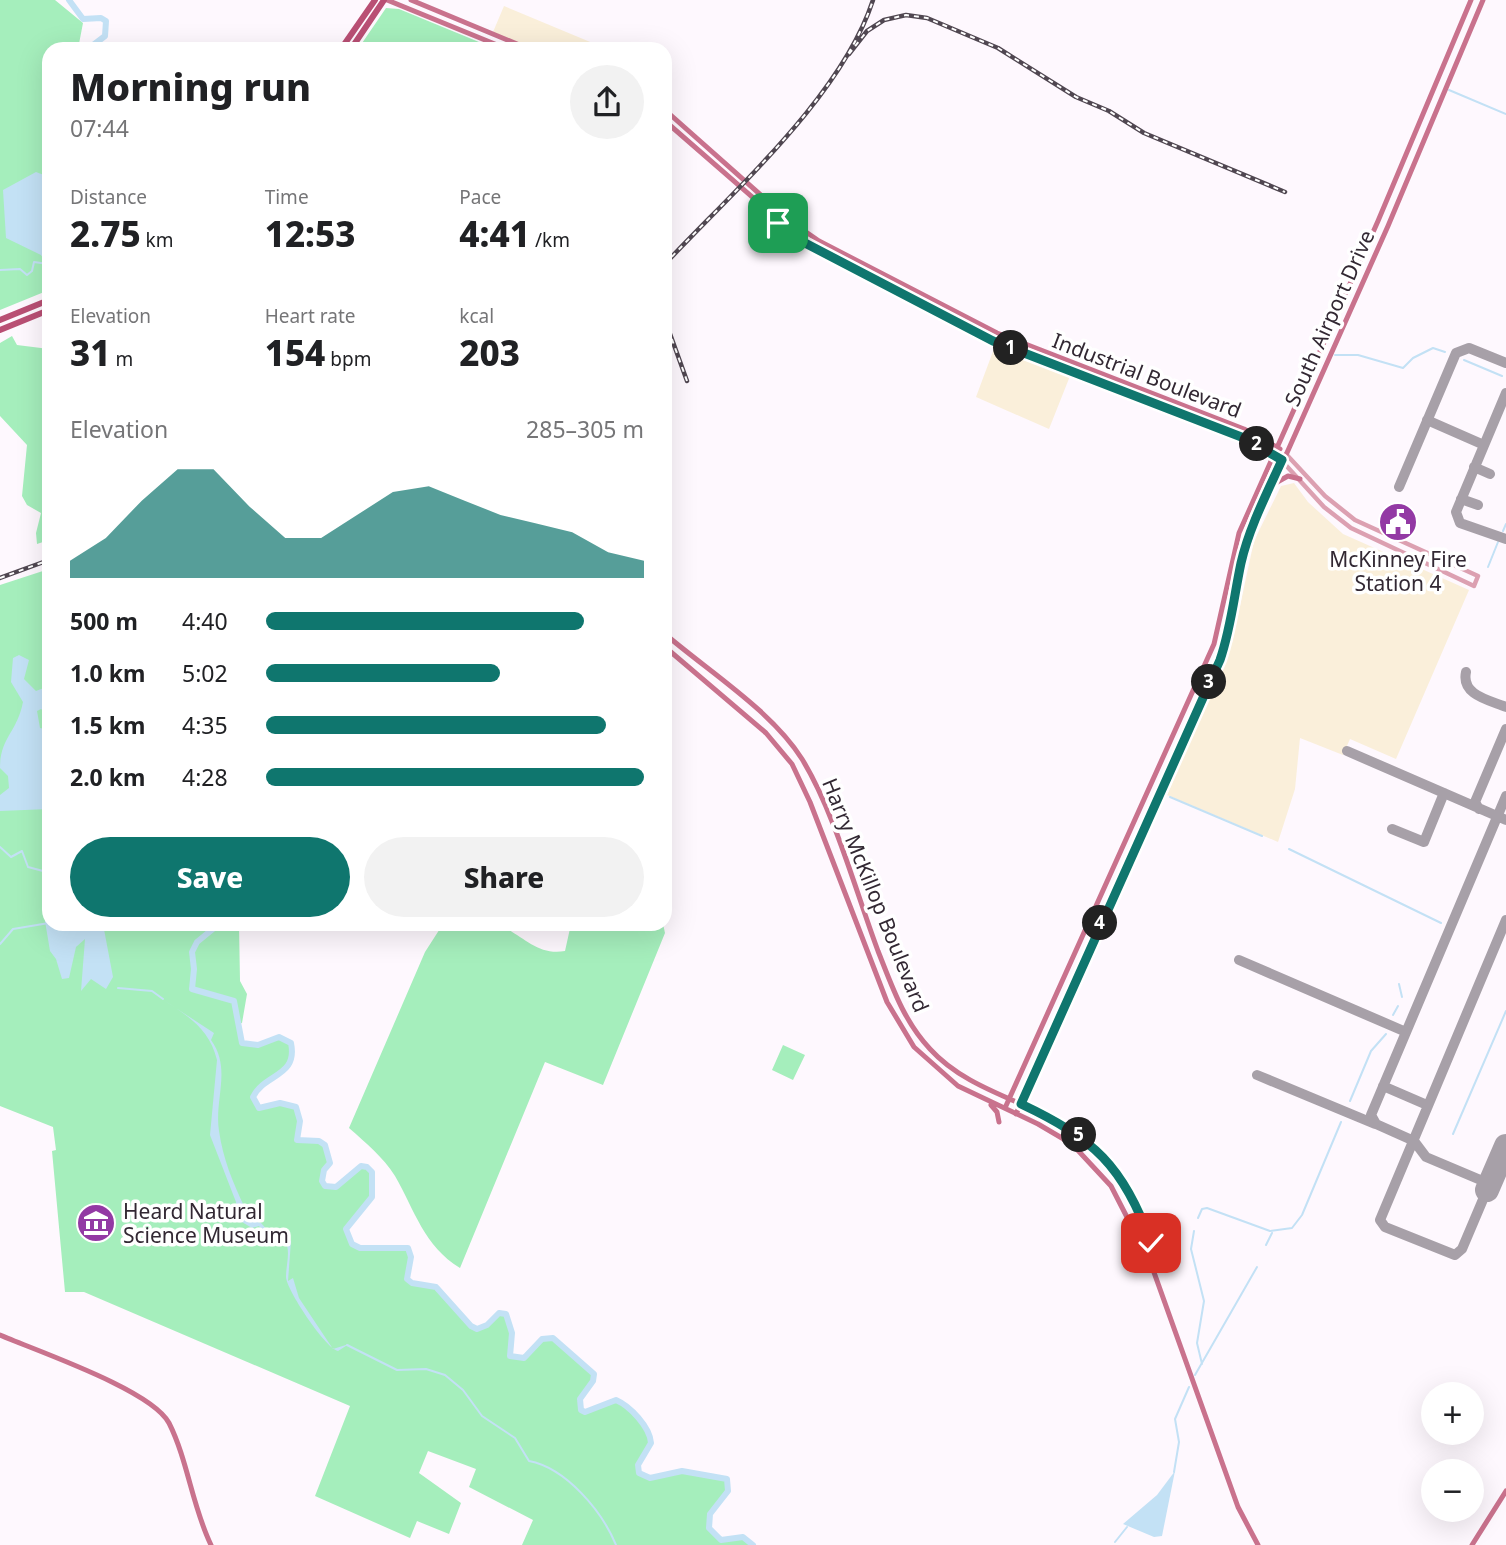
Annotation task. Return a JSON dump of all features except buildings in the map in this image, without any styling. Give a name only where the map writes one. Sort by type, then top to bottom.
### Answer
[{"type":"main road","points":[[350,42],[375,0]]},
{"type":"main road","points":[[363,24],[386,0],[490,42]]},
{"type":"main road","points":[[411,0],[511,42]]},
{"type":"main road","name":"South Airport Drive","points":[[1005,1108],[1187,704],[1220,624],[1229,566],[1240,531],[1378,221],[1471,0]]},
{"type":"main road","name":"South Airport Drive","points":[[1016,1114],[1197,709],[1230,627],[1241,562],[1250,535],[1388,226],[1483,0]]},
{"type":"main road","points":[[496,42],[498,36]]},
{"type":"main road","name":"Industrial Boulevard","points":[[672,116],[790,222],[819,241],[982,327],[1258,435],[1286,453]]},
{"type":"main road","name":"Industrial Boulevard","points":[[672,127],[805,243],[993,341],[1248,440],[1282,460]]},
{"type":"main road","points":[[702,143],[698,151],[718,164],[726,164]]},
{"type":"main road","points":[[1378,221],[1388,226]]},
{"type":"main road","points":[[0,320],[42,303]]},
{"type":"main road","points":[[0,330],[42,313]]},
{"type":"main road","points":[[1094,380],[1097,372]]},
{"type":"main road","points":[[1189,417],[1192,409]]},
{"type":"main road","points":[[1270,487],[1287,476],[1300,480]]},
{"type":"main road","points":[[1240,531],[1250,535]]},
{"type":"main road","name":"Harry McKillop Boulevard","points":[[672,641],[772,723],[801,758],[818,791],[896,998],[912,1026],[950,1067],[1075,1132],[1106,1160],[1131,1196],[1143,1220],[1151,1243],[1151,1264]]},
{"type":"main road","name":"Harry McKillop Boulevard","points":[[672,653],[766,733],[792,764],[806,791],[887,1002],[903,1031],[936,1070],[958,1086],[1063,1138],[1095,1166],[1119,1199],[1151,1264]]},
{"type":"main road","points":[[705,681],[712,674]]},
{"type":"main road","points":[[1187,704],[1197,709]]},
{"type":"main road","points":[[792,764],[801,758]]},
{"type":"main road","points":[[842,886],[852,882]]},
{"type":"main road","points":[[1093,912],[1103,917]]},
{"type":"main road","points":[[1057,990],[1068,995]]},
{"type":"main road","points":[[986,1100],[997,1112],[999,1122]]},
{"type":"main road","points":[[1151,1264],[1238,1507],[1258,1545]]},
{"type":"main road","points":[[0,1335],[127,1390],[160,1409],[175,1438],[211,1545]]},
{"type":"main road","points":[[1472,1545],[1506,1491]]},
{"type":"street","name":"Industrial Boulevard","points":[[1282,460],[1324,507],[1351,528],[1474,586],[1478,576],[1355,520],[1325,496],[1286,453]]},
{"type":"shaded area","points":[[504,6],[590,42],[518,42],[493,32]]},
{"type":"shaded area","points":[[995,346],[1070,376],[1049,429],[976,397]]},
{"type":"shaded area","points":[[1294,483],[1308,502],[1343,534],[1469,590],[1396,759],[1350,739],[1343,755],[1300,738],[1295,789],[1278,842],[1167,795],[1232,643],[1254,541],[1281,486]]},
{"type":"green space","points":[[0,0],[55,0],[83,23],[79,42],[42,42],[42,293],[0,310]]},
{"type":"green space","points":[[386,8],[399,9],[479,42],[363,42]]},
{"type":"green space","points":[[12,336],[17,345],[42,348],[42,542],[37,544],[36,533],[41,513],[27,505],[22,496],[27,445],[0,416],[0,343]]},
{"type":"green space","points":[[42,571],[42,931],[239,931],[240,981],[247,994],[242,1023],[237,1024],[242,1043],[258,1046],[284,1038],[291,1046],[292,1052],[284,1073],[260,1085],[253,1097],[255,1103],[264,1109],[280,1103],[296,1108],[300,1121],[296,1140],[319,1141],[325,1145],[329,1163],[323,1170],[322,1181],[329,1189],[337,1188],[361,1167],[367,1167],[372,1172],[372,1196],[345,1229],[352,1244],[361,1248],[407,1248],[411,1257],[407,1279],[412,1283],[435,1287],[471,1327],[478,1329],[487,1325],[499,1313],[506,1314],[512,1333],[509,1356],[525,1359],[542,1340],[553,1339],[593,1374],[593,1381],[579,1399],[581,1410],[585,1412],[616,1401],[633,1413],[642,1424],[650,1443],[637,1465],[638,1473],[651,1478],[676,1472],[726,1480],[729,1484],[725,1497],[709,1514],[709,1529],[720,1541],[743,1538],[752,1545],[522,1545],[533,1520],[469,1487],[476,1469],[428,1451],[419,1473],[461,1503],[449,1534],[417,1521],[410,1538],[315,1496],[350,1406],[84,1292],[65,1292],[52,1151],[56,1150],[53,1127],[0,1106],[0,585]]},
{"type":"green space","points":[[438,931],[511,931],[538,948],[555,952],[565,951],[569,931],[665,933],[603,1085],[545,1062],[460,1268],[437,1249],[429,1238],[385,1163],[349,1128],[425,952]]},
{"type":"green space","points":[[783,1045],[805,1055],[793,1080],[772,1070]]},
{"type":"water","points":[[36,172],[42,174],[42,255],[6,238],[3,190]]},
{"type":"water","points":[[19,655],[29,660],[24,679],[36,691],[42,689],[42,710],[37,711],[42,728],[42,809],[0,811],[0,795],[9,788],[8,776],[0,768],[1,758],[23,702],[11,682],[13,658]]},
{"type":"water","points":[[47,931],[104,931],[113,977],[106,989],[91,979],[81,991],[85,939],[76,947],[69,978],[62,979],[56,959],[50,951]]},
{"type":"water","points":[[173,1006],[214,1033],[211,1040],[217,1051],[221,1073],[219,1131],[226,1161],[245,1208],[244,1212],[248,1212],[251,1220],[261,1223],[271,1234],[281,1234],[291,1241],[288,1281],[293,1278],[299,1298],[332,1347],[307,1317],[288,1284],[286,1277],[288,1249],[285,1240],[267,1237],[259,1226],[252,1228],[237,1219],[236,1202],[210,1135],[217,1060],[203,1031]]},
{"type":"water","points":[[1175,1471],[1162,1536],[1154,1537],[1123,1524],[1157,1495]]},
{"type":"waterway","points":[[69,0],[83,19],[101,18],[106,21],[105,36],[97,42]]},
{"type":"waterway","points":[[1449,90],[1506,114]]},
{"type":"waterway","points":[[0,270],[20,269],[27,275],[32,271],[34,262],[42,263]]},
{"type":"waterway","points":[[1335,355],[1358,355],[1403,368],[1413,358],[1433,348],[1445,352]]},
{"type":"waterway","points":[[1464,360],[1502,376]]},
{"type":"waterway","points":[[1503,531],[1506,524]]},
{"type":"waterway","points":[[1488,567],[1498,542]]},
{"type":"waterway","points":[[1170,797],[1262,836]]},
{"type":"waterway","points":[[0,847],[11,857],[22,851],[28,867],[42,871]]},
{"type":"waterway","points":[[1289,849],[1441,923]]},
{"type":"waterway","points":[[0,944],[13,929],[42,924]]},
{"type":"waterway","points":[[210,931],[197,942],[192,952],[192,989],[234,1001],[242,1043],[258,1045],[279,1037],[291,1043],[290,1062],[285,1069],[258,1089],[253,1097],[259,1108],[280,1103],[296,1107],[300,1121],[297,1140],[319,1141],[325,1145],[330,1163],[324,1170],[322,1181],[325,1186],[336,1187],[361,1166],[372,1172],[372,1197],[346,1229],[352,1244],[360,1248],[408,1248],[411,1257],[407,1279],[412,1283],[436,1287],[471,1326],[477,1329],[487,1325],[499,1313],[506,1314],[512,1333],[510,1356],[524,1358],[542,1339],[553,1338],[594,1374],[593,1381],[580,1399],[581,1410],[585,1412],[616,1400],[633,1412],[647,1430],[651,1443],[638,1465],[639,1473],[650,1478],[682,1471],[727,1479],[728,1491],[710,1514],[709,1528],[721,1540],[743,1537],[753,1545]]},
{"type":"waterway","points":[[1399,984],[1402,997]]},
{"type":"waterway","points":[[118,988],[152,991],[163,999]]},
{"type":"waterway","points":[[1393,1015],[1398,1006]]},
{"type":"waterway","points":[[1453,1134],[1506,1011]]},
{"type":"waterway","points":[[1350,1101],[1371,1051],[1386,1034]]},
{"type":"waterway","points":[[1198,1218],[1202,1209],[1207,1208],[1270,1231],[1292,1228],[1302,1215],[1341,1122]]},
{"type":"waterway","points":[[1194,1231],[1191,1249],[1204,1301],[1197,1343],[1202,1364]]},
{"type":"waterway","points":[[1266,1245],[1272,1233]]},
{"type":"waterway","points":[[1195,1375],[1257,1267]]},
{"type":"waterway","points":[[347,1345],[397,1370],[426,1369],[445,1375],[463,1390],[482,1416],[515,1438],[529,1461],[556,1472],[581,1493],[602,1519],[616,1545]]},
{"type":"waterway","points":[[1174,1472],[1179,1442],[1175,1419],[1189,1387]]},
{"type":"waterway","points":[[1115,1542],[1127,1527]]},
{"type":"taxiway","points":[[1399,487],[1456,353],[1469,348],[1506,363]]},
{"type":"taxiway","points":[[1506,393],[1456,512],[1460,523],[1506,539]]},
{"type":"taxiway","points":[[1427,420],[1484,445]]},
{"type":"taxiway","points":[[1474,467],[1490,474]]},
{"type":"taxiway","points":[[1461,499],[1478,505]]},
{"type":"taxiway","points":[[1466,672],[1466,680],[1472,691],[1506,707]]},
{"type":"taxiway","points":[[1479,809],[1475,802],[1506,729]]},
{"type":"taxiway","points":[[1347,751],[1506,820]]},
{"type":"taxiway","points":[[1392,829],[1424,842],[1444,793]]},
{"type":"taxiway","points":[[1490,1184],[1426,1157],[1414,1141],[1376,1124],[1371,1115],[1506,796]]},
{"type":"taxiway","points":[[1487,1190],[1462,1249],[1455,1255],[1385,1227],[1380,1220],[1506,920]]},
{"type":"taxiway","points":[[1239,960],[1406,1032]]},
{"type":"taxiway","points":[[1257,1075],[1375,1124]]},
{"type":"taxiway","points":[[1383,1086],[1427,1105]]},
{"type":"runway","points":[[1487,1190],[1506,1146]]},
{"type":"railway","points":[[672,257],[753,173],[812,106],[858,36],[873,0]]},
{"type":"railway","points":[[849,54],[867,31],[884,20],[906,15],[927,18],[998,48],[1076,97],[1109,111],[1144,133],[1285,192]]},
{"type":"railway","points":[[672,339],[687,381]]},
{"type":"railway","points":[[0,578],[42,563]]},
{"type":"place","name":"McKinney Fire Station 4","points":[[1398,522]]},
{"type":"place","name":"Heard Natural Science Museum","points":[[96,1223]]},
{"type":"route","points":[[778,223],[805,243],[993,341],[1244,438],[1264,447],[1282,460],[1241,562],[1230,627],[1220,660],[1021,1104],[1075,1132],[1098,1151],[1114,1170],[1138,1208],[1151,1243]]}]
